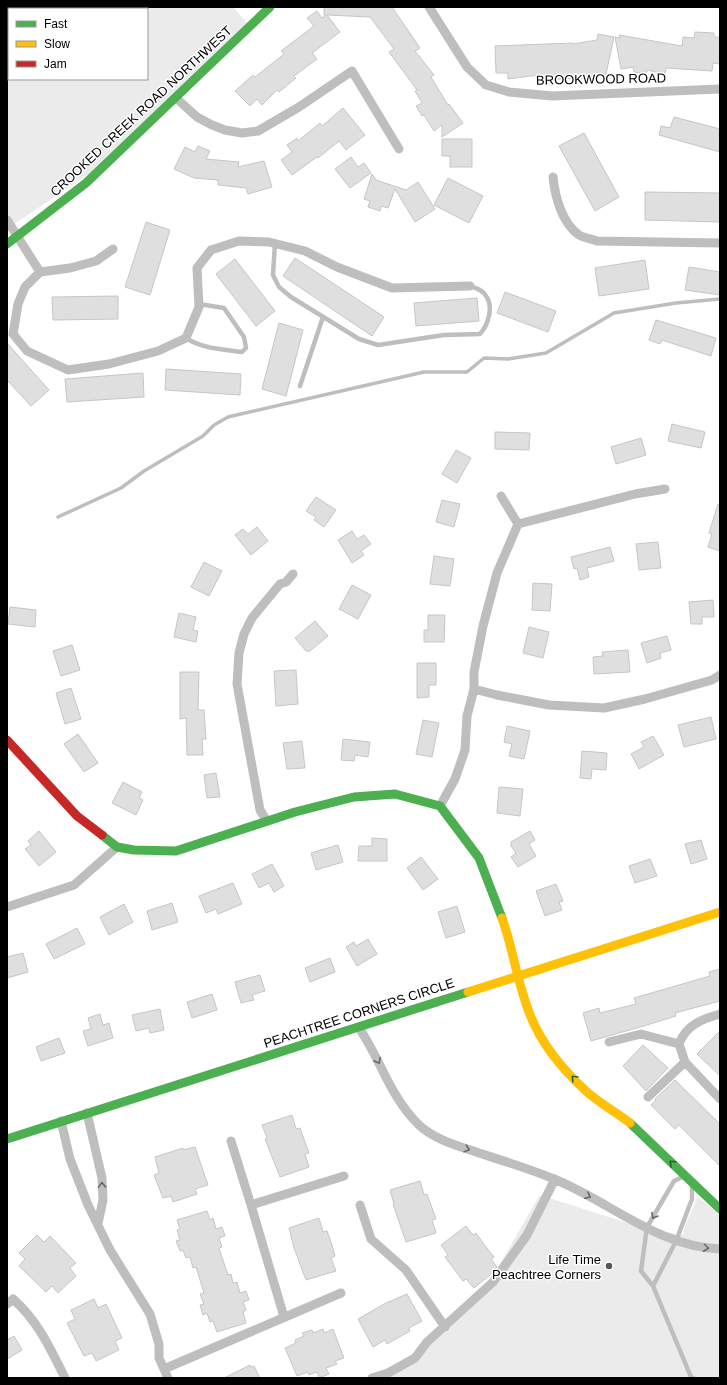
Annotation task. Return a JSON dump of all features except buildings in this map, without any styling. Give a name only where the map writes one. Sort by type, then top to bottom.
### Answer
[{"type":"street","name":"CROOKED CREEK ROAD NORTHWEST","points":[[7,244],[19,237],[86,183],[270,7]]},
{"type":"street","name":"BROOKWOOD ROAD","points":[[429,7],[467,67],[486,85],[509,92],[552,96],[720,89]]},
{"type":"street","points":[[176,98],[197,117],[212,125],[225,130],[242,133],[258,131],[299,107],[352,71],[398,149]]},
{"type":"street","points":[[553,177],[554,192],[567,224],[580,236],[597,241],[720,242]]},
{"type":"street","points":[[7,220],[19,237],[28,256],[40,272]]},
{"type":"street","points":[[113,249],[96,261],[70,268],[40,272],[25,287],[18,304],[13,334],[27,351],[68,370],[109,364],[158,351],[186,338],[199,304],[197,268],[212,250],[239,241],[275,243],[305,250],[337,267],[392,288],[470,286]]},
{"type":"street","points":[[518,524],[605,501],[665,489]]},
{"type":"street","points":[[501,496],[518,524]]},
{"type":"street","points":[[440,806],[455,779],[465,750],[467,716],[474,689],[477,657],[491,596],[497,573],[518,524]]},
{"type":"street","points":[[266,821],[260,810],[237,684],[239,653],[244,634],[252,618],[280,584],[286,582],[293,574]]},
{"type":"street","points":[[474,689],[496,695],[549,705],[604,708],[645,699],[712,680],[720,675]]},
{"type":"street","points":[[7,740],[77,816],[117,847],[134,850],[176,852],[295,812],[354,797],[395,794],[440,806],[478,858],[489,881],[511,944],[517,976],[532,1020],[541,1039],[559,1062],[586,1091],[633,1126],[720,1209]]},
{"type":"street","points":[[7,908],[74,885],[117,847]]},
{"type":"street","name":"PEACHTREE CORNERS CIRCLE","points":[[7,1139],[720,912]]},
{"type":"street","points":[[720,1014],[705,1019],[689,1028],[679,1044],[680,1053],[685,1062],[720,1100]]},
{"type":"street","points":[[359,1028],[366,1038],[398,1101],[420,1126],[446,1142],[556,1179],[676,1241],[705,1248],[720,1249]]},
{"type":"street","points":[[609,1042],[641,1034],[679,1044]]},
{"type":"street","points":[[648,1097],[685,1062]]},
{"type":"street","points":[[87,1113],[102,1178],[102,1200],[98,1223]]},
{"type":"street","points":[[61,1121],[70,1159],[78,1182],[110,1250],[150,1314],[158,1344],[159,1358],[168,1378]]},
{"type":"street","points":[[231,1141],[284,1317]]},
{"type":"street","points":[[251,1205],[344,1176]]},
{"type":"street","points":[[372,1378],[388,1373],[415,1358],[427,1342],[493,1282],[526,1235],[556,1179]]},
{"type":"street","points":[[360,1205],[371,1238],[406,1270],[445,1326]]},
{"type":"street","points":[[164,1369],[341,1293]]},
{"type":"street","points":[[9,1298],[26,1310],[41,1330],[65,1378]]},
{"type":"lane","points":[[275,243],[273,275],[279,287],[291,297],[359,339],[378,345],[444,335],[480,334],[488,325],[489,302],[486,294],[470,286]]},
{"type":"lane","points":[[186,338],[207,348],[242,352],[246,348],[244,337],[224,308],[199,304]]},
{"type":"lane","points":[[300,386],[323,317]]},
{"type":"lane","points":[[653,1286],[676,1241],[692,1199],[689,1178],[674,1182],[647,1227],[641,1271],[653,1286],[691,1377],[693,1378]]},
{"type":"shaded area","points":[[7,7],[233,7],[247,23],[111,159],[7,229]]},
{"type":"shaded area","name":"Life Time Peachtree Corners","points":[[540,1195],[646,1229],[683,1235],[685,1225],[697,1196],[720,1216],[720,1378],[366,1378],[407,1359],[484,1291]]},
{"type":"waterway","points":[[58,517],[121,488],[144,471],[203,436],[214,425],[228,417],[424,372],[467,372],[484,358],[508,359],[546,353],[614,313],[676,303],[720,299]]},
{"type":"traffic: fast","points":[[7,244],[86,183],[270,7]]},
{"type":"traffic: fast","points":[[102,835],[117,847],[134,850],[176,851],[295,812],[354,797],[395,794],[440,806],[479,858],[502,918]]},
{"type":"traffic: fast","points":[[7,1139],[468,992]]},
{"type":"traffic: fast","points":[[630,1123],[720,1209]]},
{"type":"traffic: slow","points":[[468,992],[720,912]]},
{"type":"traffic: slow","points":[[502,918],[525,1000],[539,1034],[560,1064],[586,1091],[596,1100],[630,1123]]},
{"type":"traffic: jam","points":[[7,740],[77,816],[102,835]]},
{"type":"place","name":"Life Time Peachtree Corners","points":[[609,1266]]}]
